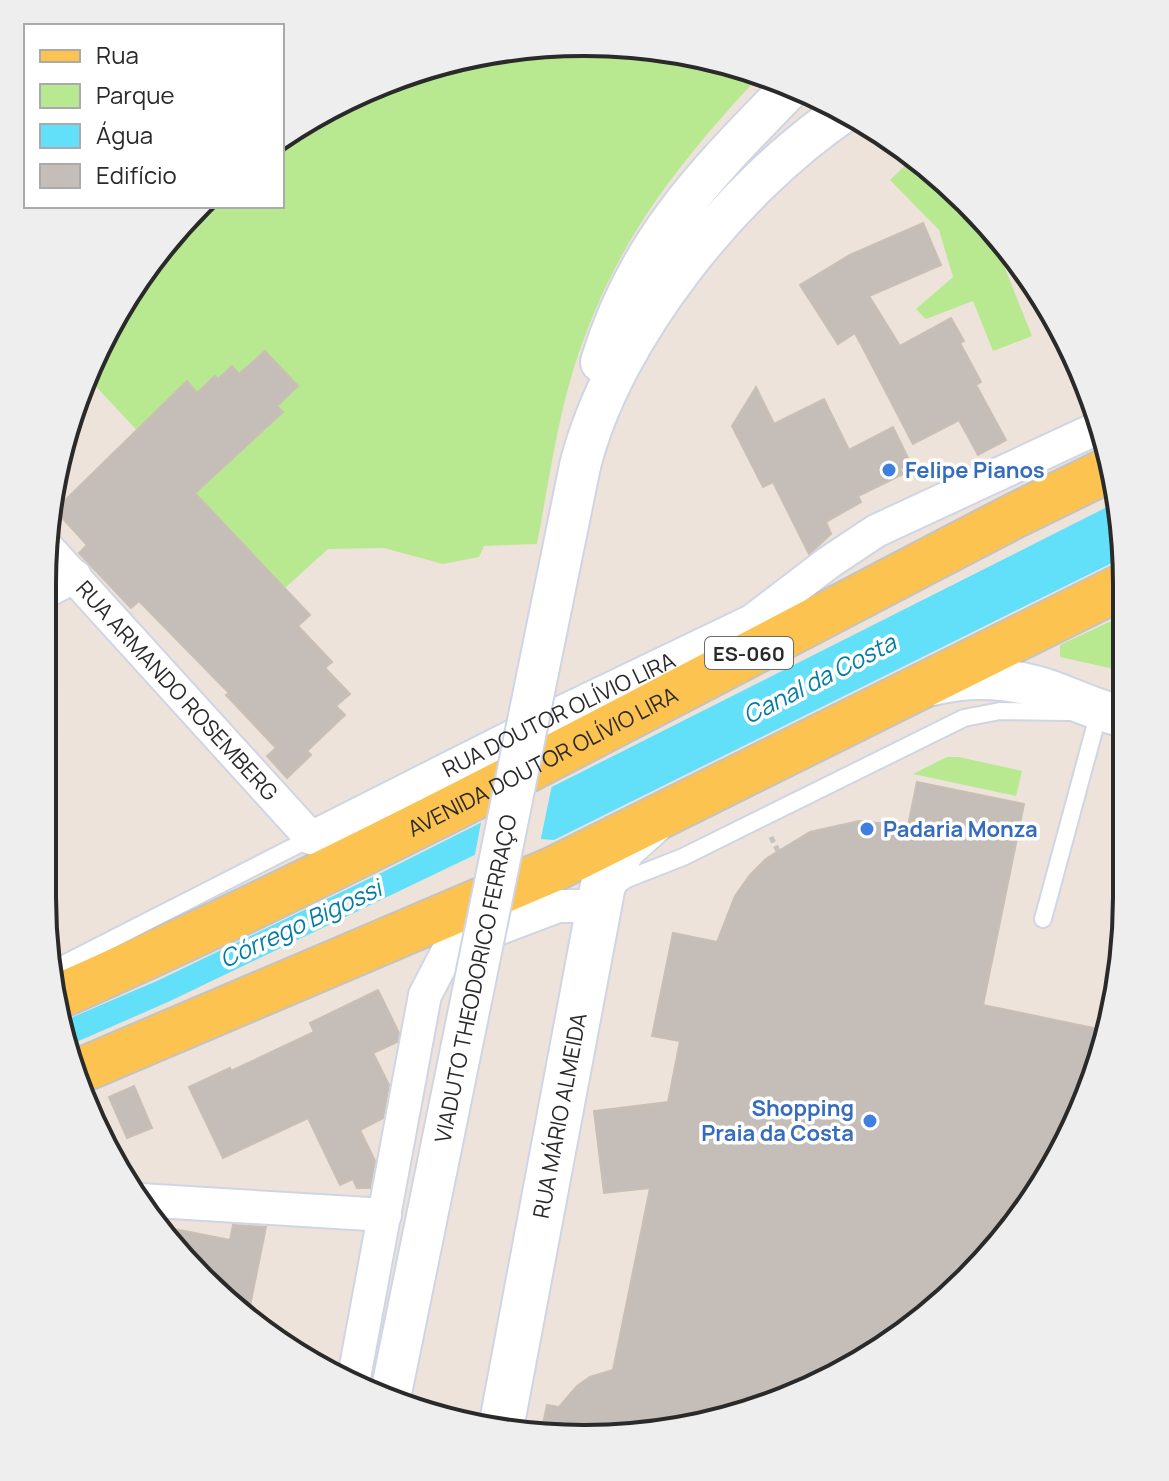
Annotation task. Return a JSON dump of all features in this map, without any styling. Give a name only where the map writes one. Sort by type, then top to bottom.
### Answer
[{"type":"main road","name":"AVENIDA DOUTOR OLÍVIO LIRA","points":[[65,994],[335,868],[1101,473]]},
{"type":"main road","points":[[85,1069],[513,887],[655,820],[1113,591]]},
{"type":"main road","name":"RUA MÁRIO ALMEIDA","points":[[503,1418],[603,885],[617,857],[638,833],[655,820]]},
{"type":"street","points":[[580,464],[594,382],[612,328],[642,264],[670,219],[702,179],[784,95]]},
{"type":"street","points":[[580,464],[624,357],[665,292],[738,205],[783,161],[834,119]]},
{"type":"street","name":"RUA DOUTOR OLÍVIO LIRA","points":[[311,838],[535,725],[752,621],[876,531],[1090,432]]},
{"type":"street","name":"VIADUTO THEODORICO FERRAÇO","points":[[392,1389],[580,464]]},
{"type":"street","name":"RUA ARMANDO ROSEMBERG","points":[[57,557],[311,838]]},
{"type":"street","points":[[56,586],[75,576]]},
{"type":"street","points":[[918,689],[944,682],[985,678],[1025,683],[1111,714]]},
{"type":"street","points":[[355,1372],[425,995],[450,947],[558,906],[598,906]]},
{"type":"street","points":[[153,1201],[385,1215]]},
{"type":"lane","points":[[598,906],[606,895],[627,879],[683,857],[964,718],[1000,711],[1111,714],[1043,919]]},
{"type":"lane","name":"RUA DOUTOR OLÍVIO LIRA","points":[[61,965],[311,838]]},
{"type":"green space","points":[[550,57],[619,57],[688,66],[753,84],[674,176],[649,211],[607,285],[589,326],[567,392],[537,544],[484,546],[479,557],[443,564],[384,548],[328,549],[285,588],[95,385],[127,320],[187,236],[214,208],[284,208],[284,150],[320,127],[382,96],[448,74],[481,66]]},
{"type":"green space","points":[[906,165],[982,236],[1002,260],[1032,336],[993,351],[973,301],[926,319],[916,309],[953,277],[939,230],[890,180]]},
{"type":"green space","points":[[1113,620],[1113,669],[1060,657],[1060,645]]},
{"type":"green space","points":[[947,757],[1022,771],[1016,796],[913,774]]},
{"type":"water","points":[[1107,507],[1112,563],[554,840],[512,837],[168,1002],[77,1042],[70,1018],[159,980],[385,871]]},
{"type":"pier","points":[[553,780],[540,843],[513,841],[474,860],[482,817]]},
{"type":"building","points":[[923,223],[941,265],[869,296],[900,346],[951,318],[964,341],[960,343],[981,382],[976,385],[1006,440],[978,455],[959,420],[913,444],[855,333],[838,344],[800,285],[850,255]]},
{"type":"building","points":[[265,351],[298,386],[277,406],[283,412],[195,493],[310,615],[298,626],[332,662],[325,668],[350,694],[336,706],[345,715],[307,751],[311,755],[287,778],[267,756],[276,748],[226,695],[229,693],[139,601],[131,608],[79,553],[87,545],[61,516],[63,502],[187,381],[197,393],[215,376],[218,379],[232,366],[239,374]]},
{"type":"building","points":[[756,387],[774,424],[824,399],[849,450],[893,427],[911,464],[900,469],[903,474],[858,496],[861,502],[826,522],[831,534],[809,554],[773,482],[763,487],[732,426]]},
{"type":"building","name":"Shopping Praia da Costa","points":[[917,782],[1024,804],[983,1005],[1096,1029],[1073,1099],[1042,1161],[1004,1218],[958,1270],[906,1316],[849,1354],[787,1385],[688,1415],[619,1424],[543,1423],[547,1405],[559,1407],[577,1386],[590,1377],[613,1370],[650,1188],[604,1193],[594,1111],[668,1102],[680,1041],[652,1036],[673,933],[717,942],[735,896],[750,875],[767,858],[810,832],[859,821],[908,826]]},
{"type":"building","points":[[378,990],[399,1033],[397,1042],[373,1053],[389,1085],[383,1118],[360,1130],[375,1161],[370,1188],[357,1188],[353,1179],[340,1185],[308,1118],[223,1158],[189,1087],[314,1032],[310,1023]]},
{"type":"building","points":[[134,1086],[152,1128],[127,1138],[109,1097]]},
{"type":"building","points":[[233,1225],[266,1227],[250,1306],[211,1270],[174,1229],[230,1240]]},
{"type":"place","name":"Felipe Pianos","points":[[889,470]]},
{"type":"place","name":"Padaria Monza","points":[[867,829]]},
{"type":"place","name":"Shopping Praia da Costa","points":[[870,1121]]},
{"type":"water label","name":"Canal da Costa","points":[[819,678]]},
{"type":"water label","name":"Córrego Bigossi","points":[[300,923]]}]
